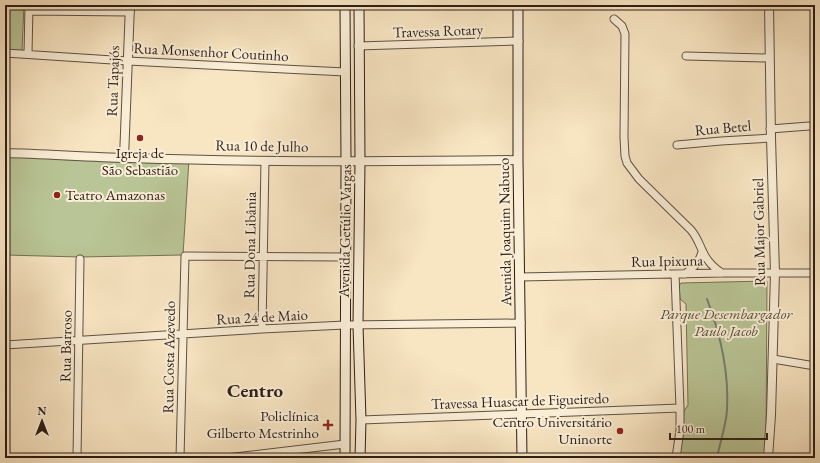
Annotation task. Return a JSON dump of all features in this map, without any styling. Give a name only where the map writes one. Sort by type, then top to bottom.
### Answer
[{"type":"main road","name":"Avenida Getúlio Vargas","points":[[345,5],[345,458]]},
{"type":"main road","name":"Avenida Getúlio Vargas","points":[[359,5],[358,46],[360,162],[358,325],[361,420],[360,458]]},
{"type":"main road","name":"Avenida Joaquim Nabuco","points":[[518,5],[518,160],[522,458]]},
{"type":"street","name":"Rua Major Gabriel","points":[[768,458],[773,359],[775,273],[770,128],[769,5]]},
{"type":"street","points":[[28,54],[29,8],[130,9]]},
{"type":"street","name":"Rua Tapajós","points":[[124,158],[130,9]]},
{"type":"street","points":[[614,19],[622,26],[625,34],[624,137],[627,164],[639,179],[692,230],[697,236],[702,252],[710,264],[722,273]]},
{"type":"street","name":"Travessa Rotary","points":[[358,46],[518,41]]},
{"type":"street","name":"Rua Monsenhor Coutinho","points":[[5,53],[345,72]]},
{"type":"street","points":[[686,56],[769,58]]},
{"type":"street","points":[[770,128],[809,126]]},
{"type":"street","name":"Rua Betel","points":[[677,145],[721,140],[771,138]]},
{"type":"street","name":"Rua 10 de Julho","points":[[5,153],[124,158],[265,161],[360,162],[518,160]]},
{"type":"street","name":"Rua Dona Libânia","points":[[262,329],[265,161]]},
{"type":"street","points":[[685,274],[700,261],[702,252]]},
{"type":"street","name":"Rua Costa Azevedo","points":[[180,458],[185,256],[263,257]]},
{"type":"street","points":[[263,257],[346,257]]},
{"type":"street","name":"Rua Barroso","points":[[77,458],[80,259]]},
{"type":"street","name":"Rua Ipixuna","points":[[520,277],[722,273],[815,273]]},
{"type":"street","points":[[675,274],[680,408],[680,430],[676,458]]},
{"type":"street","name":"Rua 24 de Maio","points":[[5,345],[345,325],[521,323]]},
{"type":"street","points":[[773,359],[815,366]]},
{"type":"street","name":"Travessa Huascar de Figueiredo","points":[[361,420],[680,408]]},
{"type":"street","points":[[226,458],[345,444]]},
{"type":"green space","points":[[5,5],[24,5],[22,51],[5,50]]},
{"type":"green space","points":[[5,156],[189,159],[183,255],[80,257],[5,255]]},
{"type":"green space","name":"Parque Desembargador Paulo Jacob","points":[[767,281],[766,440],[764,458],[679,458],[684,411],[688,405],[686,304],[680,299],[679,286],[681,283]]},
{"type":"waterway","points":[[707,299],[720,339],[727,382],[727,410],[717,458]]},
{"type":"place","name":"Igreja de São Sebastião","points":[[140,138]]},
{"type":"place","name":"Teatro Amazonas","points":[[57,195]]},
{"type":"place","name":"Policlínica Gilberto Mestrinho","points":[[328,425]]},
{"type":"place","name":"Centro Universitário Uninorte","points":[[620,431]]},
{"type":"district","name":"Centro","points":[[255,390]]}]
